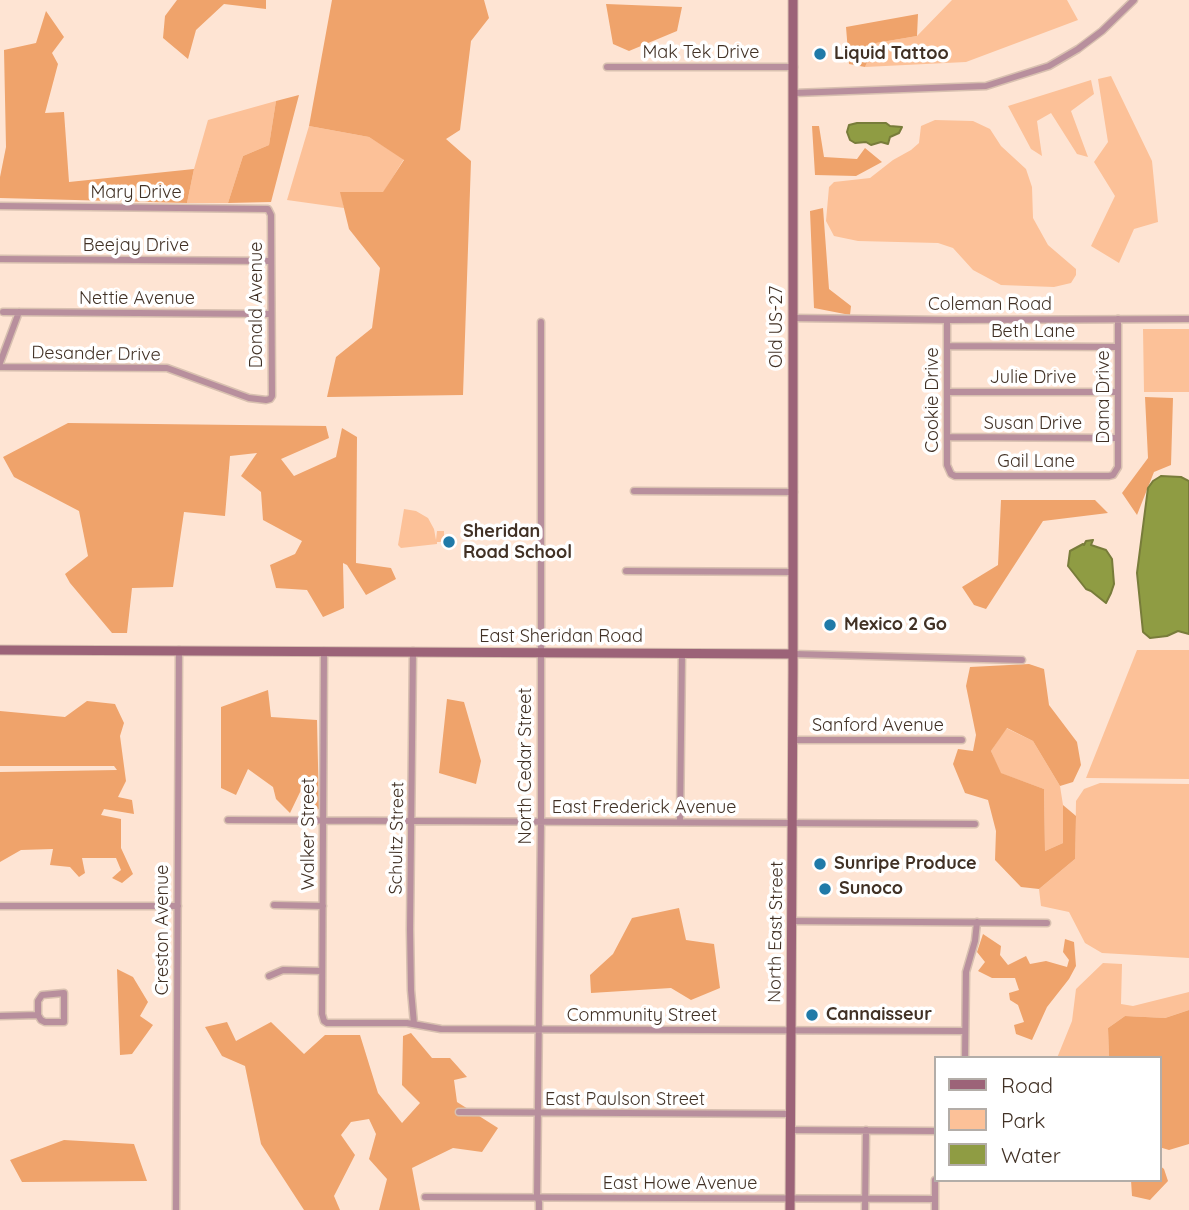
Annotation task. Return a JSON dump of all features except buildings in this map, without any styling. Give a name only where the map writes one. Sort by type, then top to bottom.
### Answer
[{"type":"main road","name":"Old US-27","points":[[793,0],[793,654]]},
{"type":"main road","name":"East Sheridan Road","points":[[0,650],[793,654]]},
{"type":"main road","name":"North East Street","points":[[790,1210],[793,654]]},
{"type":"street","points":[[794,93],[986,86],[1049,66],[1079,49],[1102,32],[1134,0]]},
{"type":"street","name":"Mak Tek Drive","points":[[607,67],[794,67]]},
{"type":"street","name":"Mary Drive","points":[[0,206],[265,208],[270,211]]},
{"type":"street","name":"Donald Avenue","points":[[270,211],[270,399]]},
{"type":"street","name":"Beejay Drive","points":[[0,259],[271,261]]},
{"type":"street","name":"Nettie Avenue","points":[[3,312],[271,314]]},
{"type":"street","points":[[0,365],[19,312]]},
{"type":"street","name":"Coleman Road","points":[[793,317],[947,320],[1188,319]]},
{"type":"street","name":"Dana Drive","points":[[1115,473],[1118,467],[1118,319]]},
{"type":"street","name":"Cookie Drive","points":[[947,320],[947,466],[955,476]]},
{"type":"street","name":"North Cedar Street","points":[[539,1210],[541,322]]},
{"type":"street","name":"Beth Lane","points":[[947,346],[1118,346]]},
{"type":"street","name":"Desander Drive","points":[[0,365],[167,368],[249,398],[270,399]]},
{"type":"street","name":"Julie Drive","points":[[947,392],[1118,392]]},
{"type":"street","name":"Susan Drive","points":[[947,437],[1118,438]]},
{"type":"street","name":"Gail Lane","points":[[955,476],[1109,476],[1115,473]]},
{"type":"street","points":[[634,491],[794,492]]},
{"type":"street","points":[[626,571],[793,572]]},
{"type":"street","name":"Creston Avenue","points":[[176,1210],[179,650]]},
{"type":"street","name":"Walker Street","points":[[322,1017],[324,651]]},
{"type":"street","name":"Schultz Street","points":[[413,652],[410,929],[414,1024]]},
{"type":"street","points":[[680,822],[682,653]]},
{"type":"street","name":"East Sheridan Road","points":[[793,654],[1022,660]]},
{"type":"street","name":"Sanford Avenue","points":[[793,740],[962,740]]},
{"type":"street","name":"East Frederick Avenue","points":[[228,820],[975,824]]},
{"type":"street","points":[[274,905],[323,906]]},
{"type":"street","points":[[0,906],[178,906]]},
{"type":"street","points":[[792,921],[1047,923]]},
{"type":"street","points":[[965,1056],[966,972],[975,941],[977,922]]},
{"type":"street","points":[[269,976],[283,970],[322,971]]},
{"type":"street","points":[[0,1016],[38,1016],[45,1022],[64,1022],[64,993],[42,995],[38,1001],[38,1016]]},
{"type":"street","name":"Community Street","points":[[322,1017],[327,1023],[414,1024],[441,1029],[965,1031]]},
{"type":"street","name":"East Paulson Street","points":[[459,1112],[790,1114]]},
{"type":"street","points":[[790,1130],[934,1130]]},
{"type":"street","points":[[865,1210],[866,1130]]},
{"type":"street","points":[[935,1182],[935,1210]]},
{"type":"street","name":"East Howe Avenue","points":[[425,1197],[935,1199]]},
{"type":"green space","points":[[952,0],[1067,0],[1078,20],[966,62],[865,67],[876,43],[917,36]]},
{"type":"green space","points":[[1111,76],[1152,161],[1158,222],[1134,229],[1119,263],[1091,246],[1115,196],[1094,162],[1108,142],[1098,79]]},
{"type":"green space","points":[[1091,80],[1094,94],[1071,111],[1088,157],[1077,154],[1051,113],[1037,121],[1042,156],[1031,149],[1008,106]]},
{"type":"green space","points":[[276,101],[269,145],[243,156],[228,203],[187,203],[208,120]]},
{"type":"green space","points":[[935,120],[973,121],[990,129],[1001,146],[1026,169],[1032,187],[1033,218],[1048,245],[1076,269],[1071,283],[1054,287],[1001,285],[973,270],[953,248],[938,243],[858,241],[834,236],[826,221],[829,187],[834,182],[870,178],[919,143],[921,126]]},
{"type":"green space","points":[[309,126],[369,137],[404,159],[383,193],[341,192],[344,208],[287,200]]},
{"type":"green space","points":[[1143,329],[1189,329],[1189,392],[1144,392]]},
{"type":"green space","points":[[404,509],[416,511],[428,518],[436,540],[437,531],[444,531],[444,542],[401,548],[398,545]]},
{"type":"green space","points":[[1137,650],[1189,650],[1189,779],[1086,778]]},
{"type":"green space","points":[[1006,728],[1033,741],[1060,786],[1063,843],[1045,851],[1044,789],[1000,773],[991,751]]},
{"type":"green space","points":[[1100,783],[1189,784],[1189,958],[1102,953],[1085,943],[1069,912],[1041,906],[1039,889],[1075,859],[1076,801],[1084,789]]},
{"type":"green space","points":[[1103,963],[1122,964],[1121,1004],[1133,1006],[1189,992],[1189,1010],[1165,1018],[1125,1016],[1108,1028],[1109,1056],[1058,1056],[1072,1021],[1076,989]]},
{"type":"shaded area","points":[[177,0],[266,0],[266,9],[224,4],[196,30],[188,59],[163,38],[165,16]]},
{"type":"shaded area","points":[[332,0],[484,0],[489,18],[471,41],[460,130],[446,139],[471,161],[463,395],[327,397],[336,357],[372,328],[380,268],[349,229],[340,192],[383,192],[404,160],[369,137],[309,126]]},
{"type":"shaded area","points":[[606,4],[682,7],[677,31],[629,51],[613,44]]},
{"type":"shaded area","points":[[46,11],[64,37],[52,53],[58,64],[45,113],[64,112],[69,182],[194,169],[187,203],[0,198],[0,177],[6,147],[4,50],[36,43]]},
{"type":"shaded area","points":[[918,14],[917,36],[876,43],[865,67],[849,64],[846,27]]},
{"type":"shaded area","points":[[299,95],[271,202],[228,203],[243,156],[269,145],[276,101]]},
{"type":"shaded area","points":[[812,126],[819,126],[824,157],[857,159],[865,148],[882,162],[856,176],[815,175]]},
{"type":"shaded area","points":[[823,208],[829,289],[851,306],[850,315],[814,308],[810,211]]},
{"type":"shaded area","points":[[1145,397],[1173,398],[1171,465],[1154,472],[1137,515],[1122,493],[1148,458]]},
{"type":"shaded area","points":[[68,423],[326,426],[329,438],[281,459],[294,476],[336,457],[342,428],[357,437],[356,563],[391,568],[396,579],[366,595],[343,563],[344,608],[323,617],[307,590],[276,588],[270,565],[295,554],[302,541],[263,520],[261,492],[241,476],[257,453],[230,456],[225,516],[184,512],[173,587],[132,588],[127,633],[112,633],[65,574],[88,556],[79,511],[14,477],[3,457]]},
{"type":"shaded area","points":[[1001,500],[1095,500],[1108,513],[1043,521],[986,609],[974,605],[962,587],[998,565]]},
{"type":"shaded area","points":[[1029,664],[1044,669],[1049,705],[1077,742],[1081,765],[1073,782],[1060,786],[1033,741],[1007,728],[991,751],[1001,773],[1044,789],[1045,851],[1063,843],[1063,805],[1076,816],[1075,859],[1039,889],[1021,887],[995,860],[996,831],[988,800],[965,793],[953,764],[958,749],[973,751],[976,735],[966,686],[970,667]]},
{"type":"shaded area","points":[[268,690],[271,717],[317,720],[319,809],[314,810],[302,788],[290,813],[276,799],[273,787],[248,769],[236,795],[221,788],[221,707]]},
{"type":"shaded area","points":[[447,699],[464,702],[481,761],[476,784],[439,773]]},
{"type":"shaded area","points":[[87,701],[115,704],[124,723],[120,736],[126,781],[118,797],[132,800],[134,814],[104,809],[101,815],[121,819],[121,848],[133,874],[122,883],[112,878],[121,870],[116,858],[82,858],[85,873],[79,877],[70,867],[50,865],[53,849],[21,850],[0,862],[0,772],[117,770],[114,766],[0,766],[0,711],[65,717]]},
{"type":"shaded area","points":[[679,908],[686,940],[714,944],[720,988],[691,1000],[671,988],[591,993],[590,975],[613,954],[632,918]]},
{"type":"shaded area","points":[[983,934],[1001,946],[1000,955],[1008,965],[1026,956],[1030,964],[1046,961],[1067,967],[1069,960],[1063,952],[1065,939],[1074,942],[1076,966],[1047,1007],[1032,1040],[1016,1034],[1014,1025],[1024,1022],[1018,1005],[1010,1000],[1009,993],[1019,990],[1015,978],[992,978],[978,971],[985,962],[977,952]]},
{"type":"shaded area","points":[[117,969],[133,977],[148,1002],[140,1016],[153,1025],[132,1054],[120,1055]]},
{"type":"shaded area","points":[[1189,1010],[1189,1144],[1169,1150],[1161,1148],[1161,1056],[1109,1056],[1108,1028],[1125,1016],[1165,1018]]},
{"type":"shaded area","points":[[227,1022],[236,1041],[271,1022],[304,1054],[325,1035],[360,1035],[378,1093],[402,1123],[420,1103],[402,1085],[403,1036],[411,1033],[432,1058],[450,1058],[467,1077],[454,1080],[457,1102],[498,1128],[482,1152],[453,1148],[412,1168],[420,1210],[379,1210],[387,1179],[369,1159],[376,1134],[369,1119],[351,1122],[341,1135],[355,1155],[334,1196],[340,1210],[304,1210],[261,1144],[245,1066],[222,1056],[205,1027]]},
{"type":"shaded area","points":[[64,1140],[134,1144],[147,1181],[22,1182],[10,1160]]},
{"type":"shaded area","points":[[1161,1167],[1164,1169],[1168,1181],[1150,1200],[1132,1196],[1131,1182],[1161,1182]]},
{"type":"water","points":[[886,123],[902,127],[899,133],[890,137],[888,144],[881,142],[871,145],[850,140],[847,132],[849,125]]},
{"type":"water","points":[[1161,476],[1181,477],[1189,481],[1189,634],[1178,631],[1167,636],[1150,638],[1143,632],[1137,573],[1148,488]]},
{"type":"water","points":[[1093,540],[1091,545],[1106,550],[1112,559],[1114,584],[1106,603],[1086,589],[1068,566],[1070,551],[1084,545],[1086,541]]},
{"type":"place","name":"Liquid Tattoo","points":[[820,54]]},
{"type":"place","name":"Sheridan Road School","points":[[449,542]]},
{"type":"place","name":"Mexico 2 Go","points":[[830,625]]},
{"type":"place","name":"Sunripe Produce","points":[[820,864]]},
{"type":"place","name":"Sunoco","points":[[825,889]]},
{"type":"place","name":"Cannaisseur","points":[[812,1015]]}]
